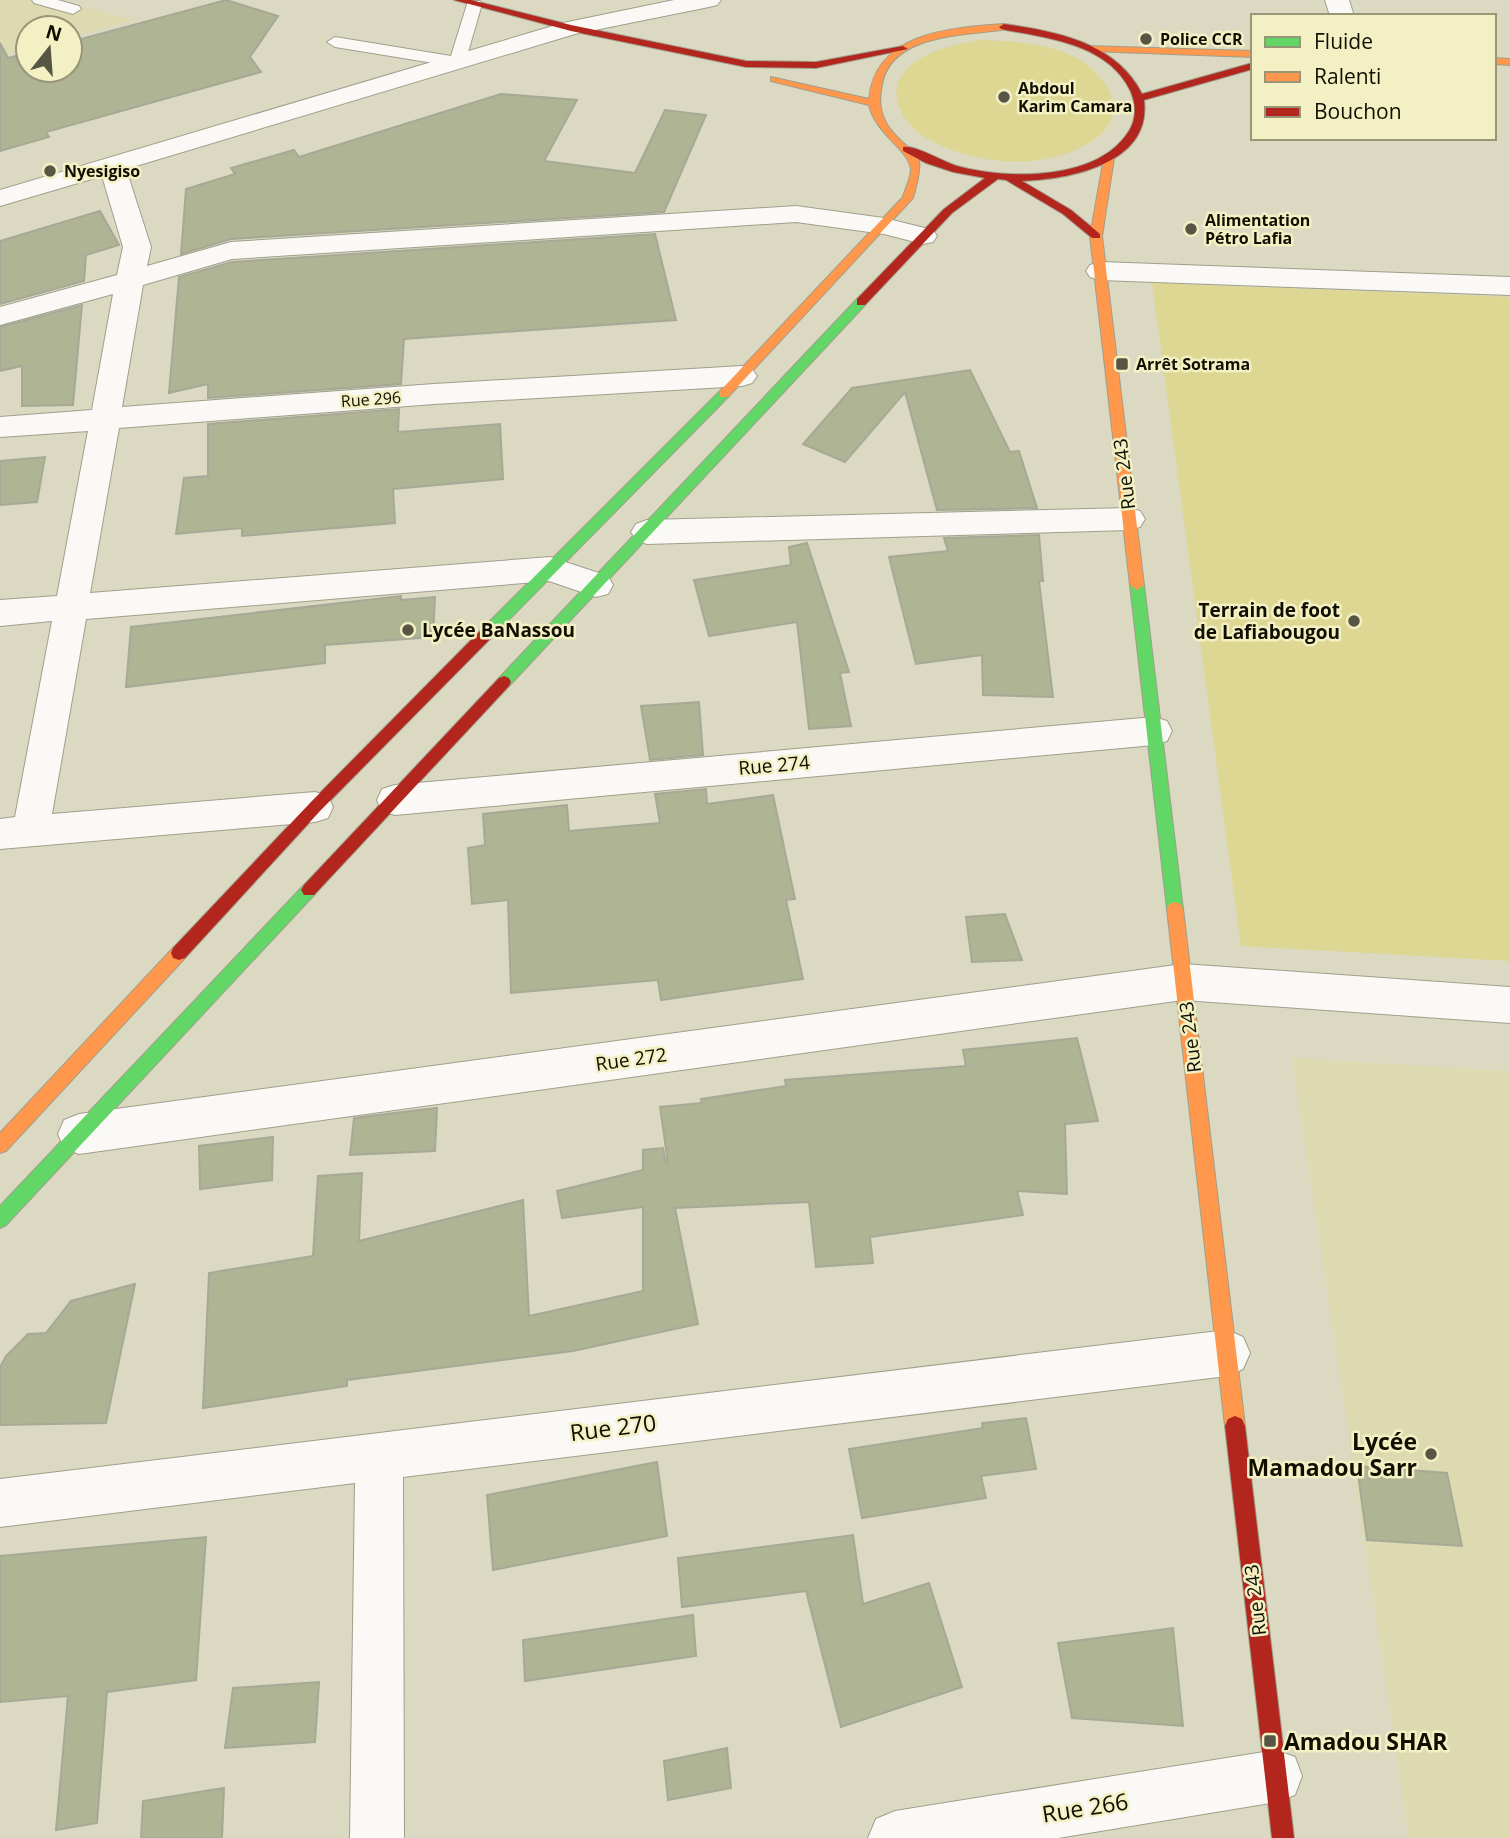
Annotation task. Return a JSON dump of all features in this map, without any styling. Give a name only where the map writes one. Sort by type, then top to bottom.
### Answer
[{"type":"street","points":[[0,198],[571,28],[709,0]]},
{"type":"street","points":[[0,1219],[953,205],[975,187],[1002,178],[1058,175],[1081,170],[1109,158],[1130,140],[1141,120],[1140,98],[1123,71],[1090,48],[1068,39],[1004,27],[967,29],[943,34],[903,49],[816,65],[746,64],[611,37],[466,2]]},
{"type":"street","points":[[1004,27],[1023,16]]},
{"type":"street","points":[[1055,22],[1068,39]]},
{"type":"street","points":[[611,37],[872,103]]},
{"type":"street","points":[[1090,48],[1251,54]]},
{"type":"street","points":[[903,49],[878,73],[872,103],[884,128],[910,151],[935,163],[1002,178],[1059,206],[1096,236]]},
{"type":"street","points":[[1140,98],[1251,67]]},
{"type":"street","points":[[0,1145],[316,807],[742,376],[884,226],[908,198],[916,170],[910,151]]},
{"type":"street","name":"Rue 243","points":[[1109,158],[1096,236],[1283,1838]]},
{"type":"street","points":[[112,165],[137,247],[103,420],[72,606],[15,832],[316,807]]},
{"type":"street","points":[[0,316],[231,251],[796,214],[884,226],[923,236]]},
{"type":"street","points":[[1100,271],[1510,286]]},
{"type":"street","name":"Rue 296","points":[[0,427],[434,394],[742,376]]},
{"type":"street","points":[[647,532],[1129,519]]},
{"type":"street","points":[[0,613],[550,569],[596,585]]},
{"type":"street","name":"Rue 274","points":[[395,800],[1154,731]]},
{"type":"street","name":"Rue 272","points":[[79,1134],[1183,982],[1510,1005]]},
{"type":"street","name":"Rue 270","points":[[0,1503],[1227,1353]]},
{"type":"street","points":[[377,1838],[380,1455]]},
{"type":"street","name":"Rue 266","points":[[895,1838],[1276,1776]]},
{"type":"lane","points":[[40,0],[73,9]]},
{"type":"lane","points":[[335,42],[458,62],[466,2]]},
{"type":"shaded area","points":[[0,0],[58,0],[134,20],[84,33],[84,14],[14,14],[14,52],[0,56]]},
{"type":"shaded area","points":[[978,40],[1032,44],[1067,53],[1082,62],[1096,73],[1110,94],[1113,109],[1108,125],[1091,142],[1067,153],[1025,161],[980,158],[939,144],[920,134],[912,127],[898,105],[898,86],[903,74],[924,56]]},
{"type":"shaded area","name":"Terrain de foot de Lafiabougou","points":[[1152,283],[1510,297],[1510,961],[1241,946]]},
{"type":"shaded area","name":"Lycée Mamadou Sarr","points":[[1292,1058],[1510,1071],[1510,1838],[1409,1838]]},
{"type":"building","points":[[226,0],[278,16],[250,57],[261,72],[46,132],[49,137],[0,151],[0,43],[8,58],[14,56],[14,84],[84,84],[84,38]]},
{"type":"building","points":[[501,94],[577,100],[544,161],[635,173],[665,110],[706,115],[664,212],[231,239],[181,254],[186,189],[235,174],[231,168],[294,150],[299,157]]},
{"type":"building","points":[[100,211],[119,245],[86,255],[84,281],[0,304],[0,241]]},
{"type":"building","points":[[655,234],[676,320],[404,339],[401,384],[208,398],[208,384],[169,393],[179,277],[232,262]]},
{"type":"building","points":[[82,305],[73,405],[22,406],[22,366],[0,371],[0,327]]},
{"type":"building","points":[[970,370],[1010,452],[1019,451],[1037,508],[937,510],[905,392],[845,462],[803,444],[852,388]]},
{"type":"building","points":[[399,409],[398,432],[500,424],[503,479],[393,489],[395,523],[242,536],[242,528],[176,534],[184,478],[208,476],[208,424]]},
{"type":"building","points":[[45,457],[37,502],[0,505],[0,461]]},
{"type":"building","points":[[1039,535],[1043,581],[1039,581],[1053,697],[983,695],[982,655],[916,664],[889,557],[948,551],[944,538]]},
{"type":"building","points":[[807,543],[849,672],[840,673],[851,726],[809,729],[797,622],[709,636],[694,580],[791,565],[789,547]]},
{"type":"building","points":[[401,596],[401,600],[435,597],[433,637],[325,645],[325,663],[126,687],[131,627]]},
{"type":"building","points":[[699,702],[703,755],[650,760],[641,706]]},
{"type":"building","points":[[706,789],[707,804],[773,795],[795,899],[786,900],[803,979],[661,1000],[658,980],[511,993],[508,900],[472,904],[468,848],[485,845],[483,814],[567,805],[569,831],[660,823],[655,794]]},
{"type":"building","points":[[1005,914],[1022,960],[972,962],[966,917]]},
{"type":"building","points":[[1077,1038],[1098,1121],[1065,1124],[1067,1194],[1017,1191],[1023,1215],[870,1237],[873,1263],[816,1267],[809,1202],[675,1208],[698,1324],[573,1351],[347,1380],[347,1386],[203,1408],[209,1273],[313,1256],[318,1176],[362,1173],[359,1241],[523,1200],[529,1316],[643,1291],[643,1207],[562,1218],[557,1191],[643,1170],[643,1150],[663,1148],[666,1164],[668,1163],[660,1107],[702,1103],[701,1099],[786,1086],[785,1080],[966,1066],[963,1050]]},
{"type":"building","points":[[437,1108],[435,1151],[350,1155],[354,1118]]},
{"type":"building","points":[[273,1137],[272,1180],[200,1189],[199,1146]]},
{"type":"building","points":[[135,1284],[106,1423],[0,1425],[0,1367],[6,1356],[28,1334],[46,1333],[71,1301]]},
{"type":"building","points":[[1026,1418],[1036,1469],[981,1476],[986,1498],[862,1518],[849,1449],[983,1428],[982,1423]]},
{"type":"building","points":[[657,1462],[667,1536],[493,1570],[487,1495]]},
{"type":"building","points":[[1357,1466],[1447,1473],[1462,1546],[1367,1540]]},
{"type":"building","points":[[853,1535],[863,1604],[929,1583],[962,1687],[841,1727],[806,1591],[682,1607],[678,1558]]},
{"type":"building","points":[[206,1537],[196,1680],[107,1692],[97,1823],[56,1830],[68,1696],[0,1702],[0,1556]]},
{"type":"building","points":[[693,1615],[696,1656],[525,1681],[523,1640]]},
{"type":"building","points":[[1173,1628],[1183,1726],[1072,1718],[1058,1643]]},
{"type":"building","points":[[319,1682],[315,1742],[225,1748],[233,1688]]},
{"type":"building","points":[[727,1748],[731,1788],[668,1800],[664,1761]]},
{"type":"building","points":[[224,1788],[222,1838],[141,1838],[143,1801]]},
{"type":"traffic: fast","points":[[504,682],[861,302]]},
{"type":"traffic: fast","points":[[484,636],[724,394]]},
{"type":"traffic: fast","points":[[1137,585],[1175,909]]},
{"type":"traffic: fast","points":[[0,1219],[309,890]]},
{"type":"traffic: slow","points":[[907,149],[884,128],[874,105],[878,76],[889,60],[904,48],[922,40],[965,30],[1004,27]]},
{"type":"traffic: slow","points":[[1090,48],[1251,54]]},
{"type":"traffic: slow","points":[[1496,61],[1510,62]]},
{"type":"traffic: slow","points":[[775,79],[872,103]]},
{"type":"traffic: slow","points":[[724,394],[908,198],[916,170],[910,151]]},
{"type":"traffic: slow","points":[[1109,158],[1096,236],[1137,585]]},
{"type":"traffic: slow","points":[[1175,909],[1235,1426]]},
{"type":"traffic: slow","points":[[0,1145],[179,953]]},
{"type":"traffic: jam","points":[[459,0],[571,28],[746,64],[816,65],[903,49]]},
{"type":"traffic: jam","points":[[907,149],[930,161],[957,169],[1018,178],[1078,171],[1103,160],[1124,145],[1136,129],[1141,114],[1139,98],[1121,71],[1093,50],[1077,43],[1004,27]]},
{"type":"traffic: jam","points":[[1140,98],[1251,66]]},
{"type":"traffic: jam","points":[[861,302],[948,211],[994,177]]},
{"type":"traffic: jam","points":[[1010,178],[1067,212],[1096,236]]},
{"type":"traffic: jam","points":[[179,953],[315,807],[484,636]]},
{"type":"traffic: jam","points":[[309,890],[504,682]]},
{"type":"traffic: jam","points":[[1235,1426],[1283,1838]]},
{"type":"place","name":"Police CCR","points":[[1146,39]]},
{"type":"place","name":"Abdoul Karim Camara","points":[[1004,97]]},
{"type":"place","name":"Nyesigiso","points":[[50,171]]},
{"type":"place","name":"Alimentation Pétro Lafia","points":[[1191,229]]},
{"type":"place","name":"Arrêt Sotrama","points":[[1122,364]]},
{"type":"place","name":"Terrain de foot de Lafiabougou","points":[[1354,621]]},
{"type":"place","name":"Lycée BaNassou","points":[[408,630]]},
{"type":"place","name":"Lycée Mamadou Sarr","points":[[1431,1454]]},
{"type":"place","name":"Amadou SHAR","points":[[1270,1741]]}]
